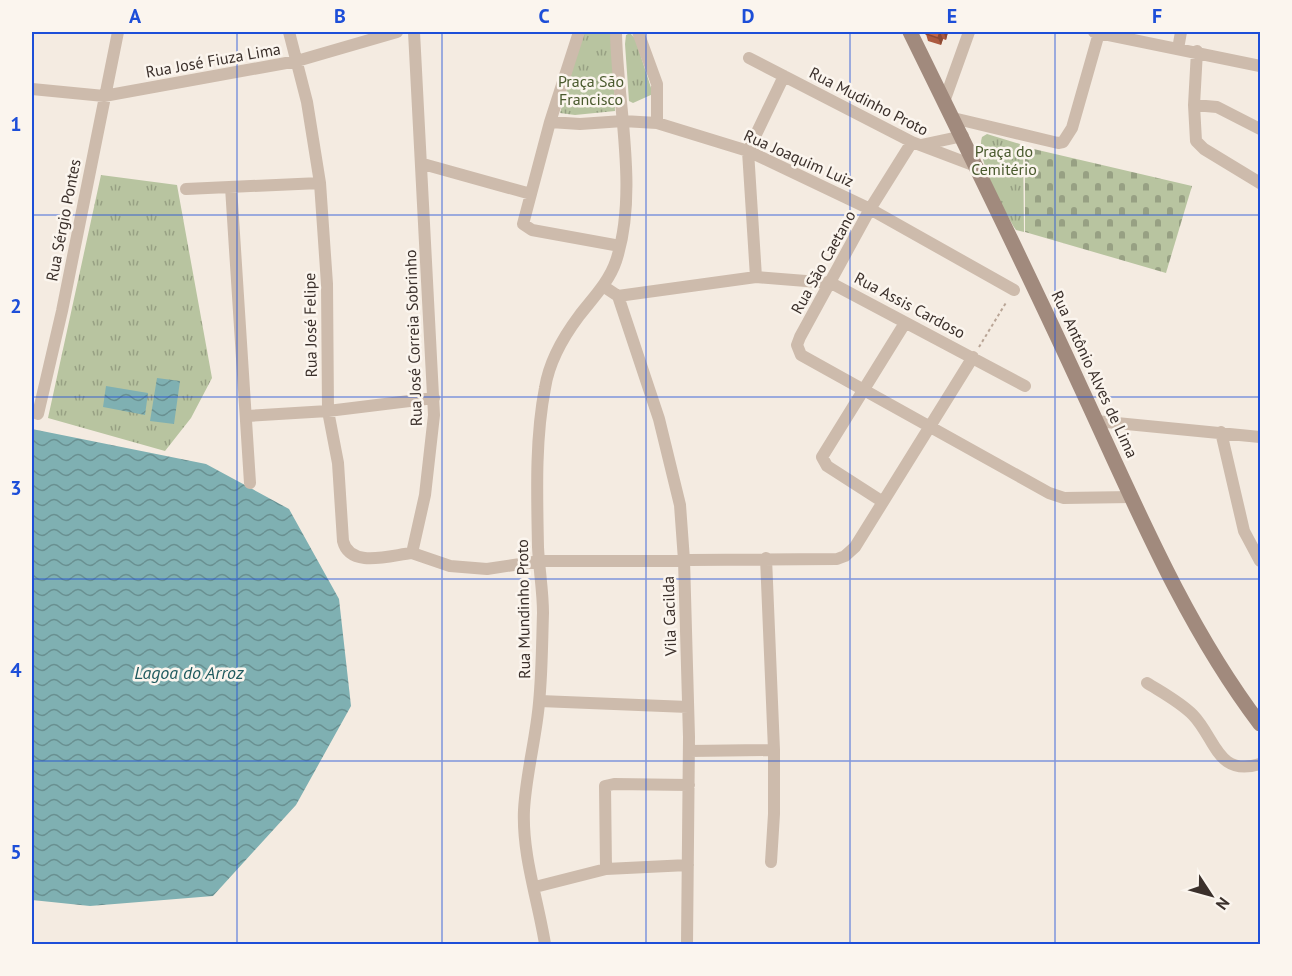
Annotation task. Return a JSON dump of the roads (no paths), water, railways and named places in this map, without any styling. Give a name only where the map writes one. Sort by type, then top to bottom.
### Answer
[{"type":"main road","name":"Rua Antônio Alves de Lima","points":[[910,32],[963,136],[1132,497],[1212,652],[1260,724]]},
{"type":"street","name":"Rua Sérgio Pontes","points":[[38,414],[62,310],[118,32]]},
{"type":"street","name":"Rua José Felipe","points":[[289,32],[313,128],[320,183],[327,284],[328,411],[338,463],[345,548],[358,558],[412,553]]},
{"type":"street","name":"Rua José Fiuza Lima","points":[[32,88],[104,96],[297,61],[396,32]]},
{"type":"street","name":"Rua José Correia Sobrinho","points":[[412,553],[424,495],[434,398],[414,32]]},
{"type":"street","points":[[579,32],[550,122],[523,224],[532,230],[620,246]]},
{"type":"street","name":"Rua Mundinho Proto","points":[[545,945],[525,844],[524,809],[540,701],[543,612],[537,561],[539,458],[545,387],[556,353],[577,318],[603,286],[615,263],[620,246],[624,213],[623,121],[616,32]]},
{"type":"street","points":[[638,32],[657,84],[657,123]]},
{"type":"street","points":[[945,99],[969,32]]},
{"type":"street","points":[[953,117],[1058,143],[1066,141],[1072,128],[1097,32],[1197,51],[1260,66]]},
{"type":"street","points":[[1178,49],[1181,32]]},
{"type":"street","points":[[1197,51],[1194,131],[1198,144],[1260,183]]},
{"type":"street","name":"Rua Mudinho Proto","points":[[749,58],[916,144],[978,168]]},
{"type":"street","points":[[756,277],[748,151],[784,76]]},
{"type":"street","points":[[1194,105],[1217,107],[1260,129]]},
{"type":"street","name":"Rua Joaquim Luiz","points":[[550,122],[657,123],[748,151],[870,209],[1014,291]]},
{"type":"street","points":[[916,144],[963,136]]},
{"type":"street","name":"Rua São Caetano","points":[[862,390],[801,355],[796,345],[870,209],[916,144]]},
{"type":"street","points":[[423,164],[531,194]]},
{"type":"street","points":[[186,189],[320,183]]},
{"type":"street","points":[[231,187],[250,483]]},
{"type":"street","points":[[603,286],[618,296],[756,277],[831,283]]},
{"type":"street","name":"Rua Assis Cardoso","points":[[831,283],[1025,386]]},
{"type":"street","name":"Vila Cacilda","points":[[618,296],[659,419],[680,505],[684,560],[689,751],[687,945]]},
{"type":"street","points":[[883,502],[827,466],[823,460],[862,390],[905,323]]},
{"type":"street","points":[[412,553],[450,566],[487,569],[537,561],[837,559],[845,556],[855,547],[973,357]]},
{"type":"street","points":[[862,390],[1064,498],[1132,497]]},
{"type":"street","points":[[247,416],[328,411],[434,398]]},
{"type":"street","points":[[1096,421],[1260,437]]},
{"type":"street","points":[[1221,432],[1244,531],[1260,561]]},
{"type":"street","points":[[766,558],[774,750],[771,862]]},
{"type":"street","points":[[1147,683],[1192,714],[1229,764],[1240,768],[1260,764]]},
{"type":"street","points":[[540,701],[688,707]]},
{"type":"street","points":[[689,751],[774,750]]},
{"type":"street","points":[[606,869],[603,814],[605,786],[689,784]]},
{"type":"street","points":[[535,887],[606,869],[688,866]]},
{"type":"water","points":[[157,378],[180,381],[174,424],[150,421]]},
{"type":"water","points":[[106,386],[148,393],[145,415],[103,407]]},
{"type":"water","name":"Lagoa do Arroz","points":[[32,429],[206,464],[289,509],[339,599],[351,706],[296,805],[213,896],[90,906],[32,900]]},
{"type":"park label","name":"Praça São Francisco","points":[[591,90]]},
{"type":"park label","name":"Praça do Cemitério","points":[[1004,160]]}]
